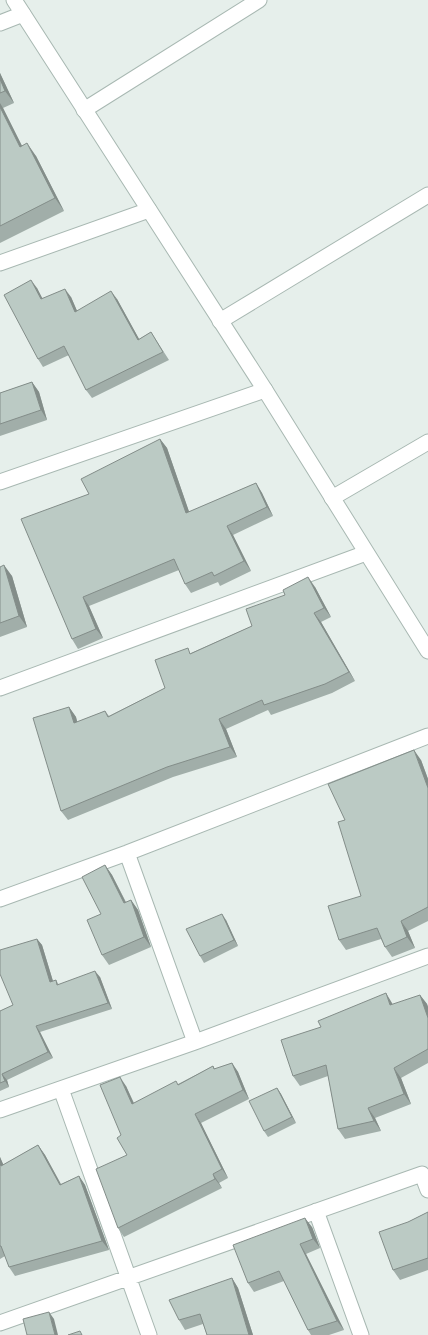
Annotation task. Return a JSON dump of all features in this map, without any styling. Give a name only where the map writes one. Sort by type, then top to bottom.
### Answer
[{"type":"street","points":[[14,0],[265,390],[428,651]]},
{"type":"street","points":[[84,110],[259,0]]},
{"type":"street","points":[[0,23],[23,14]]},
{"type":"street","points":[[220,322],[428,195]]},
{"type":"street","points":[[0,263],[149,210]]},
{"type":"street","points":[[0,482],[265,390]]},
{"type":"street","points":[[332,498],[428,442]]},
{"type":"street","points":[[0,688],[366,553]]},
{"type":"street","points":[[0,900],[128,854],[428,736]]},
{"type":"street","points":[[128,854],[195,1042]]},
{"type":"street","points":[[0,1110],[195,1042],[428,956]]},
{"type":"street","points":[[61,1089],[149,1335]]},
{"type":"street","points":[[0,1323],[422,1174],[428,1190]]},
{"type":"street","points":[[316,1211],[361,1335]]},
{"type":"building","points":[[0,79],[5,91],[0,93]]},
{"type":"building","points":[[0,107],[20,147],[27,143],[55,198],[0,226]]},
{"type":"building","points":[[31,280],[41,299],[65,289],[75,312],[111,291],[138,340],[151,332],[163,352],[86,390],[64,346],[38,359],[4,295]]},
{"type":"building","points":[[32,382],[41,410],[0,424],[0,393]]},
{"type":"building","points":[[160,439],[186,513],[256,483],[267,507],[227,526],[244,561],[214,576],[212,572],[185,584],[174,559],[83,597],[96,629],[72,639],[21,519],[89,494],[81,479]]},
{"type":"building","points":[[4,565],[19,616],[0,623],[0,567]]},
{"type":"building","points":[[308,577],[324,608],[314,613],[349,672],[325,684],[264,705],[262,700],[219,719],[230,747],[167,767],[61,811],[33,718],[69,707],[74,723],[105,711],[108,717],[165,688],[155,660],[188,648],[190,654],[252,626],[246,609],[285,595],[283,590]]},
{"type":"building","points":[[414,750],[428,788],[428,907],[401,921],[407,937],[385,947],[377,928],[339,940],[328,906],[361,896],[338,822],[345,820],[328,784]]},
{"type":"building","points":[[105,865],[124,903],[131,900],[144,937],[102,955],[87,920],[101,914],[82,877]]},
{"type":"building","points":[[222,914],[234,940],[200,956],[186,929]]},
{"type":"building","points":[[37,939],[50,982],[56,980],[57,985],[95,971],[108,1003],[36,1026],[48,1052],[2,1074],[5,1081],[0,1083],[0,1011],[13,1005],[0,974],[0,950]]},
{"type":"building","points":[[386,993],[390,1005],[420,995],[428,1018],[428,1049],[394,1068],[404,1094],[368,1108],[374,1121],[338,1129],[326,1065],[293,1076],[281,1040],[321,1027],[318,1021]]},
{"type":"building","points":[[232,1063],[243,1090],[195,1114],[222,1169],[213,1174],[215,1179],[118,1228],[96,1169],[127,1155],[117,1138],[121,1135],[100,1085],[120,1077],[132,1104],[176,1081],[178,1085],[213,1066],[214,1069]]},
{"type":"building","points":[[277,1088],[292,1117],[264,1131],[249,1101]]},
{"type":"building","points":[[38,1145],[60,1185],[79,1176],[102,1241],[9,1267],[0,1246],[0,1163],[1,1166]]},
{"type":"building","points":[[428,1212],[428,1258],[393,1270],[379,1232],[408,1222]]},
{"type":"building","points":[[305,1218],[313,1239],[300,1244],[337,1321],[308,1330],[279,1271],[248,1283],[233,1245]]},
{"type":"building","points":[[232,1278],[249,1335],[207,1335],[200,1314],[179,1320],[169,1300]]},
{"type":"building","points":[[49,1312],[55,1335],[27,1335],[23,1319]]},
{"type":"building","points":[[80,1331],[82,1335],[68,1335]]}]
